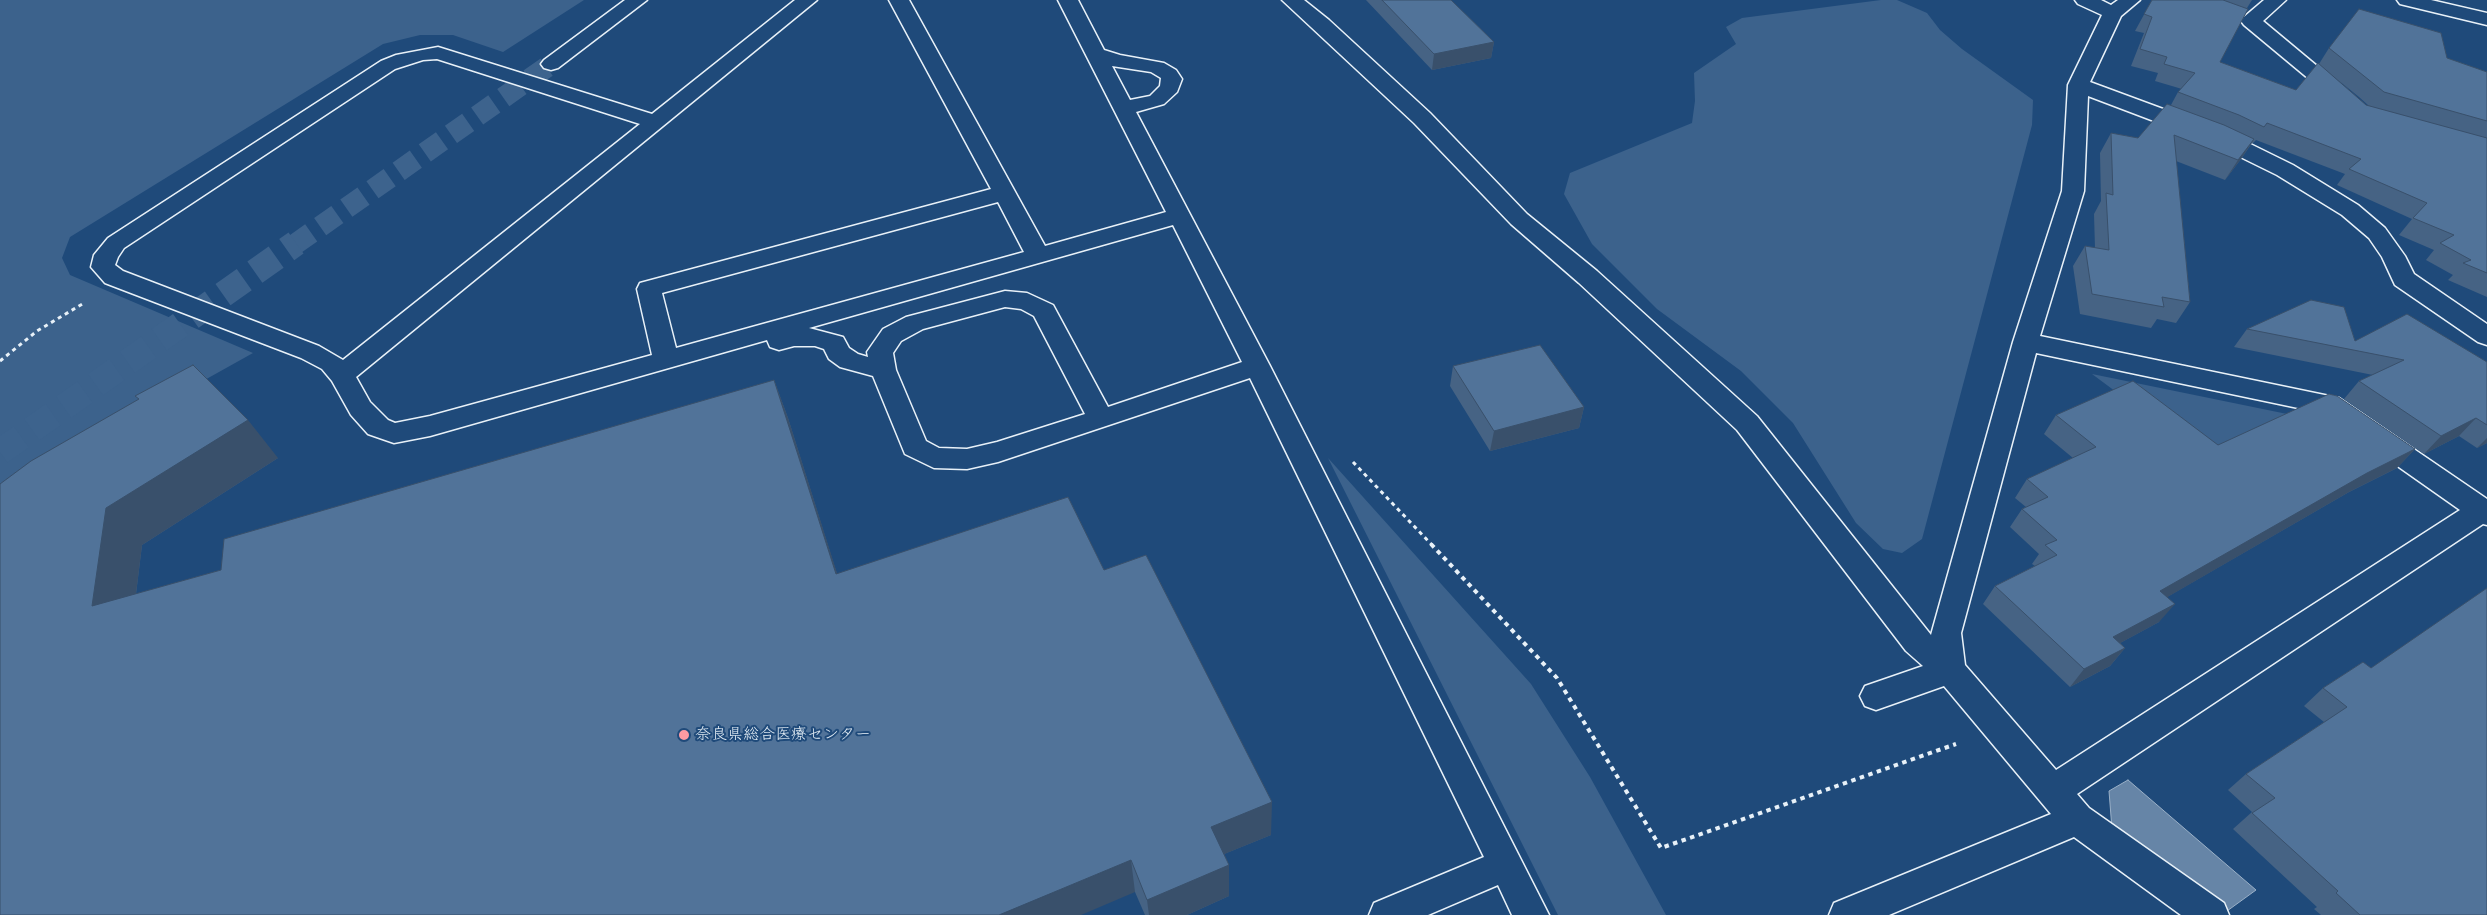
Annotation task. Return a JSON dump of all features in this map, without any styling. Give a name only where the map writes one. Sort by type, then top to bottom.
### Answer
[{"type":"street","points":[[551,64],[637,0]]},
{"type":"street","points":[[342,375],[807,0]]},
{"type":"street","points":[[899,0],[1038,255]]},
{"type":"street","points":[[1068,0],[1094,53],[1126,108],[1179,216],[1257,366],[1531,915]]},
{"type":"street","points":[[1292,0],[1322,24],[1422,118],[1519,219],[1588,277],[1746,423],[1917,642],[1950,670],[2077,819],[2211,915]]},
{"type":"street","points":[[1950,670],[1946,633],[2026,342],[2073,191],[2078,85],[2121,7],[2085,0]]},
{"type":"street","points":[[2276,0],[2242,18],[2292,53],[2356,108]]},
{"type":"street","points":[[2407,0],[2487,19]]},
{"type":"street","points":[[1094,53],[1116,60],[1157,67],[1169,74],[1172,79],[1170,88],[1157,100],[1126,108]]},
{"type":"street","points":[[656,122],[438,54],[403,58],[388,64],[116,243],[106,256],[103,266],[114,277],[310,352],[331,363],[342,375],[360,408],[378,427],[394,433],[430,426],[1179,216]]},
{"type":"street","points":[[2078,85],[2220,138],[2285,170],[2342,205],[2377,233],[2393,256],[2404,279],[2487,336]]},
{"type":"street","points":[[672,358],[649,289],[1004,193]]},
{"type":"street","points":[[1101,418],[1044,311],[1027,301],[1005,299],[915,323],[892,335],[880,352],[883,370],[915,447],[934,458],[967,459],[998,452],[1101,418],[1257,366]]},
{"type":"street","points":[[672,358],[743,351],[794,337],[816,337],[834,343],[838,353],[849,362],[883,370]]},
{"type":"street","points":[[2026,342],[2330,405],[2484,512],[2053,791]]},
{"type":"street","points":[[1876,696],[1950,670]]},
{"type":"street","points":[[1847,915],[2077,819]]},
{"type":"street","points":[[1387,915],[1506,865]]},
{"type":"path","points":[[0,361],[52,321],[75,307],[127,282]]},
{"type":"path","points":[[1350,459],[1558,678],[1661,848],[1916,758]]},
{"type":"shaded area","points":[[0,0],[584,0],[503,52],[453,35],[420,35],[383,44],[70,237],[62,258],[70,275],[253,353],[106,435],[0,503]]},
{"type":"shaded area","points":[[1881,0],[1897,0],[1927,13],[1940,30],[1962,49],[2033,100],[2032,125],[1922,539],[1902,553],[1883,549],[1856,523],[1793,423],[1741,371],[1657,309],[1592,244],[1564,194],[1570,173],[1692,123],[1695,101],[1694,73],[1736,44],[1726,27],[1742,18]]},
{"type":"shaded area","points":[[2092,374],[2292,415],[2201,455]]},
{"type":"shaded area","points":[[1328,458],[1531,684],[1590,777],[1666,915],[1558,915]]},
{"type":"shaded area","points":[[2128,780],[2256,890],[2227,911],[2112,829],[2109,791]]},
{"type":"building","points":[[1382,0],[1451,0],[1494,42],[1434,54]]},
{"type":"building","points":[[2152,0],[2223,0],[2248,9],[2220,62],[2296,90],[2318,63],[2366,105],[2487,138],[2487,273],[2463,263],[2471,260],[2440,243],[2454,235],[2413,218],[2427,203],[2349,169],[2361,159],[2267,123],[2264,127],[2239,115],[2178,92],[2195,73],[2164,64],[2167,57],[2140,49],[2152,17],[2144,14]]},
{"type":"building","points":[[2359,9],[2441,33],[2447,58],[2487,72],[2487,121],[2384,92],[2329,48]]},
{"type":"building","points":[[2167,104],[2224,125],[2254,139],[2238,160],[2174,135],[2190,302],[2162,297],[2164,307],[2092,294],[2085,246],[2109,250],[2106,193],[2113,195],[2111,133],[2138,138]]},
{"type":"building","points":[[2311,300],[2344,307],[2355,341],[2407,314],[2487,362],[2487,425],[2476,418],[2441,436],[2359,381],[2404,360],[2247,329]]},
{"type":"building","points":[[1540,345],[1584,407],[1494,431],[1453,366]]},
{"type":"building","name":"奈良県総合医療センター","points":[[193,365],[248,420],[106,508],[92,606],[221,570],[224,539],[774,380],[836,574],[1068,497],[1104,570],[1146,555],[1272,802],[1211,827],[1229,865],[1147,900],[1131,860],[999,915],[0,915],[0,484],[31,461],[139,399],[135,396]]},
{"type":"building","points":[[2133,381],[2218,445],[2329,394],[2337,396],[2415,449],[2367,473],[2160,591],[2175,604],[2113,637],[2125,648],[2084,669],[1995,586],[2057,555],[2045,545],[2057,540],[2022,509],[2048,497],[2027,479],[2096,447],[2056,415]]},
{"type":"building","points":[[2487,588],[2487,915],[2360,915],[2336,893],[2338,891],[2252,813],[2275,798],[2246,774],[2347,707],[2323,688],[2363,662],[2371,668]]},
{"type":"tunnel","points":[[294,245],[551,64]]},
{"type":"tunnel","points":[[0,452],[296,243]]},
{"type":"place","name":"奈良県総合医療センター","points":[[684,735]]}]
